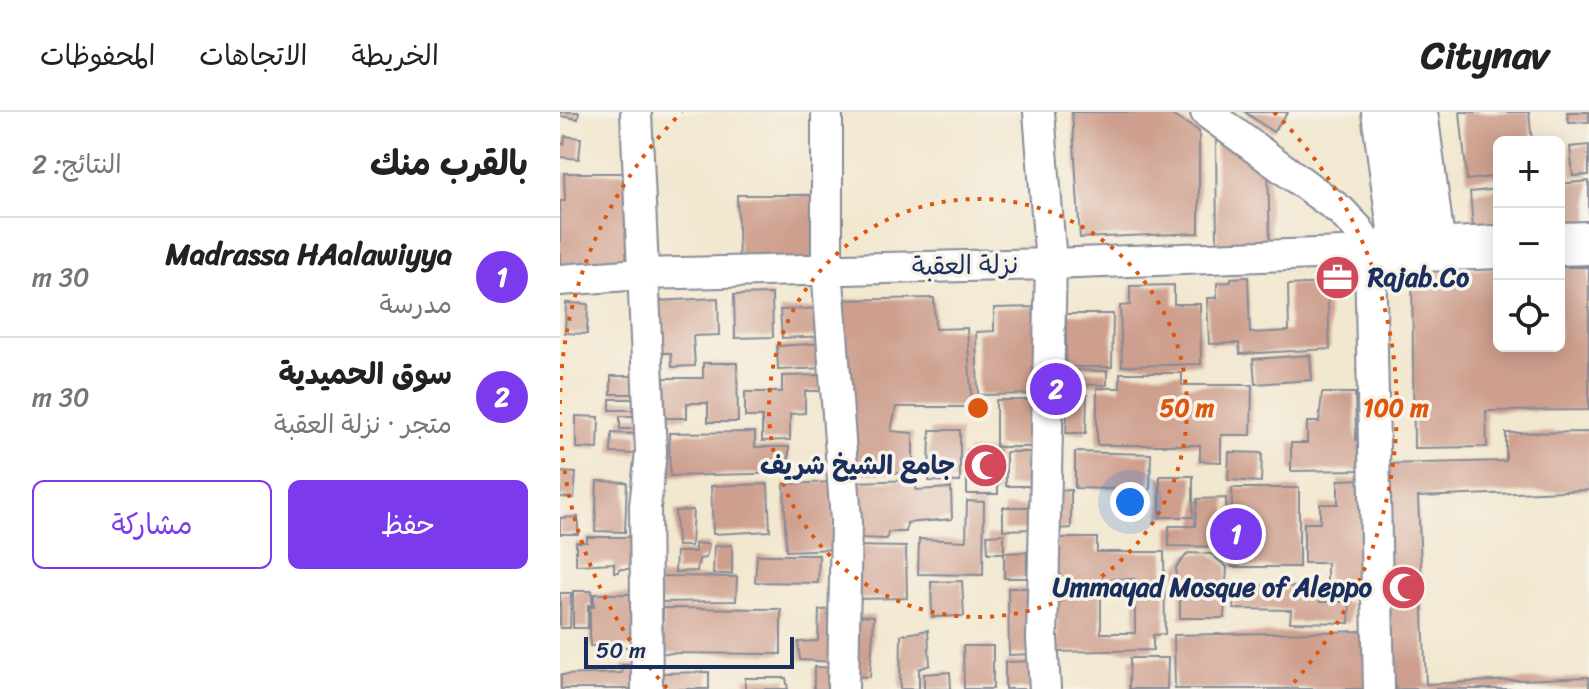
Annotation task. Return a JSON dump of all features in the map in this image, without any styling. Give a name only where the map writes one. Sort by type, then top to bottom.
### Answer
[{"type":"street","points":[[636,112],[651,452],[645,506],[647,689]]},
{"type":"street","points":[[827,112],[827,268],[846,520],[843,689]]},
{"type":"street","points":[[1039,112],[1051,264],[1042,639],[1045,689]]},
{"type":"street","points":[[1206,112],[1341,211],[1358,229],[1402,250],[1493,247]]},
{"type":"street","points":[[1383,112],[1402,250]]},
{"type":"street","points":[[1379,689],[1402,250],[1416,112]]},
{"type":"street","points":[[1565,244],[1589,243]]},
{"type":"street","name":"نزلة العقبة","points":[[560,280],[641,274],[1051,264],[1402,250]]},
{"type":"building","points":[[560,112],[579,112],[578,119],[560,116]]},
{"type":"building","points":[[1072,112],[1166,112],[1199,131],[1199,233],[1080,238]]},
{"type":"building","points":[[1245,112],[1288,112],[1273,132]]},
{"type":"building","points":[[1460,112],[1529,112],[1531,136],[1493,136],[1493,177],[1467,180]]},
{"type":"building","points":[[1567,112],[1589,112],[1589,122],[1569,123]]},
{"type":"building","points":[[565,136],[581,138],[579,159],[560,157],[560,144],[564,144]]},
{"type":"building","points":[[1216,140],[1268,166],[1270,247],[1217,247]]},
{"type":"building","points":[[1589,145],[1589,175],[1573,176],[1570,147]]},
{"type":"building","points":[[564,173],[629,173],[630,265],[560,265],[560,201],[565,201]]},
{"type":"building","points":[[1589,181],[1589,230],[1565,232],[1565,183]]},
{"type":"building","points":[[1493,190],[1493,238],[1474,240],[1470,192]]},
{"type":"building","points":[[737,195],[823,195],[822,264],[739,260]]},
{"type":"building","points":[[1565,267],[1589,267],[1589,410],[1486,411],[1487,447],[1414,448],[1412,269],[1493,268],[1493,352],[1565,352]]},
{"type":"building","points":[[1248,277],[1250,333],[1289,331],[1288,285],[1327,283],[1330,349],[1240,354],[1239,343],[1209,344],[1207,298],[1217,298],[1217,283]]},
{"type":"building","points":[[1174,285],[1174,304],[1200,304],[1201,364],[1122,366],[1120,306],[1130,305],[1130,286]]},
{"type":"building","points":[[772,294],[773,337],[735,338],[734,295]]},
{"type":"building","points":[[718,298],[719,335],[693,336],[695,366],[672,367],[671,353],[657,353],[655,301]]},
{"type":"building","points":[[934,298],[935,329],[967,328],[972,407],[896,407],[891,431],[913,433],[913,473],[850,473],[836,300]]},
{"type":"building","points":[[566,303],[588,304],[587,334],[565,333]]},
{"type":"building","points":[[1041,307],[1042,394],[978,395],[976,332],[994,331],[994,308]]},
{"type":"building","points":[[826,308],[827,336],[782,338],[780,310]]},
{"type":"building","points":[[1066,314],[1113,314],[1112,367],[1066,367]]},
{"type":"building","points":[[827,343],[828,368],[778,370],[777,346]]},
{"type":"building","points":[[1310,355],[1312,380],[1255,384],[1253,359]]},
{"type":"building","points":[[703,363],[737,363],[738,422],[708,422],[708,403],[687,403],[687,418],[665,418],[664,378],[703,378]]},
{"type":"building","points":[[1068,370],[1107,371],[1107,385],[1068,384]]},
{"type":"building","points":[[1120,373],[1182,373],[1182,385],[1252,385],[1251,435],[1221,435],[1221,462],[1200,461],[1200,445],[1097,445],[1097,388],[1120,388]]},
{"type":"building","points":[[821,375],[821,391],[805,391],[805,413],[790,414],[790,440],[762,441],[762,417],[745,417],[745,392],[782,392],[782,376]]},
{"type":"building","points":[[611,376],[646,376],[646,394],[611,394]]},
{"type":"building","points":[[1322,393],[1355,393],[1356,440],[1362,440],[1362,470],[1291,471],[1291,443],[1307,443],[1307,422],[1319,422]]},
{"type":"building","points":[[1068,394],[1087,395],[1086,433],[1066,433]]},
{"type":"building","points":[[610,399],[645,399],[645,410],[610,410]]},
{"type":"building","points":[[996,400],[1036,400],[1036,447],[996,447]]},
{"type":"building","points":[[576,416],[599,417],[598,449],[576,448]]},
{"type":"building","points":[[620,416],[642,416],[642,429],[620,429]]},
{"type":"building","points":[[930,430],[960,430],[960,482],[929,481]]},
{"type":"building","points":[[755,432],[755,447],[789,447],[789,473],[670,476],[669,433]]},
{"type":"building","name":"Ummayad Mosque of Aleppo","points":[[1589,432],[1589,490],[1418,497],[1426,684],[1589,677],[1589,689],[1386,689],[1382,464],[1506,461],[1506,433]]},
{"type":"building","points":[[612,433],[638,434],[637,454],[611,453]]},
{"type":"building","points":[[967,450],[998,450],[998,494],[967,494]]},
{"type":"building","points":[[1006,452],[1041,452],[1037,486],[1006,486]]},
{"type":"building","points":[[1075,452],[1151,454],[1150,490],[1075,488]]},
{"type":"building","points":[[1229,452],[1262,453],[1261,482],[1228,480]]},
{"type":"building","points":[[560,472],[576,473],[574,498],[560,497]]},
{"type":"building","points":[[1160,476],[1193,476],[1193,517],[1160,517]]},
{"type":"building","points":[[1366,479],[1367,593],[1327,593],[1327,563],[1304,563],[1304,523],[1320,523],[1320,504],[1338,504],[1338,480]]},
{"type":"building","points":[[916,480],[916,490],[951,488],[952,519],[907,523],[906,532],[888,532],[887,539],[855,538],[854,482]]},
{"type":"building","points":[[597,481],[627,482],[625,532],[595,531]]},
{"type":"building","points":[[833,482],[835,549],[786,551],[784,484]]},
{"type":"building","points":[[768,484],[770,531],[713,534],[711,486]]},
{"type":"building","points":[[1232,488],[1299,488],[1299,567],[1232,567]]},
{"type":"building","points":[[1071,490],[1071,528],[1057,529],[1056,491]]},
{"type":"building","points":[[1226,498],[1227,547],[1169,546],[1169,526],[1195,526],[1197,499]]},
{"type":"building","points":[[967,501],[984,502],[983,575],[918,574],[919,539],[966,541]]},
{"type":"building","points":[[1003,507],[1034,507],[1034,529],[1003,530]]},
{"type":"building","points":[[693,510],[691,546],[677,546],[675,511]]},
{"type":"building","points":[[578,517],[578,534],[560,534],[560,518]]},
{"type":"building","points":[[1004,534],[1004,553],[988,553],[987,535]]},
{"type":"building","points":[[587,537],[637,537],[637,565],[614,572],[614,563],[576,565],[576,542],[587,542]]},
{"type":"building","points":[[1056,538],[1097,538],[1097,552],[1164,552],[1165,634],[1153,635],[1153,650],[1057,652]],"holes":[[[1101,579],[1135,579],[1135,633],[1101,633]]]},
{"type":"building","points":[[695,544],[709,544],[706,558],[699,559],[697,571],[675,572],[676,552],[695,552]]},
{"type":"building","points":[[732,545],[732,574],[713,574],[714,546]]},
{"type":"building","points":[[853,546],[906,547],[907,598],[852,599]]},
{"type":"building","points":[[1027,552],[1027,578],[1004,578],[1004,553]]},
{"type":"building","points":[[1188,553],[1211,554],[1227,567],[1224,618],[1180,618],[1180,590],[1175,591],[1176,567]]},
{"type":"building","points":[[757,555],[819,555],[818,583],[755,582]]},
{"type":"building","points":[[658,576],[737,577],[736,601],[658,602]]},
{"type":"building","points":[[962,581],[964,616],[932,617],[931,582]]},
{"type":"building","points":[[1234,586],[1320,587],[1320,602],[1350,602],[1349,623],[1290,622],[1291,610],[1234,609]]},
{"type":"building","points":[[1008,588],[1032,588],[1033,654],[1009,655]]},
{"type":"building","points":[[573,591],[592,591],[592,605],[588,605],[588,628],[573,628]]},
{"type":"building","points":[[560,593],[571,593],[570,628],[560,628]]},
{"type":"building","points":[[594,594],[641,594],[635,647],[590,646],[590,607],[594,607]]},
{"type":"building","points":[[663,608],[781,609],[781,654],[662,653]]},
{"type":"building","points":[[839,609],[837,662],[800,660],[798,642],[818,641],[819,610]]},
{"type":"building","points":[[854,615],[874,616],[870,677],[851,676]]},
{"type":"building","points":[[928,630],[930,665],[919,669],[919,689],[900,689],[901,635]]},
{"type":"building","points":[[1365,631],[1366,689],[1175,689],[1174,635]]},
{"type":"building","points":[[963,646],[993,646],[993,689],[964,689]]},
{"type":"building","points":[[1130,658],[1168,658],[1167,689],[1129,689]]},
{"type":"building","points":[[1036,661],[1036,689],[1005,689],[1005,662]]},
{"type":"building","points":[[622,665],[640,665],[640,689],[561,689],[561,675],[622,673]]},
{"type":"building","points":[[814,667],[838,668],[838,689],[814,689]]},
{"type":"building","points":[[709,672],[709,689],[662,689],[662,673]]},
{"type":"building","points":[[950,672],[951,689],[924,689],[924,674]]},
{"type":"building","points":[[745,678],[786,678],[788,689],[745,689]]},
{"type":"place","name":"Rajab.Co","points":[[1337,277]]},
{"type":"place","name":"سوق الحميدية","points":[[1056,389]]},
{"type":"place","name":"جامع الشيخ شريف","points":[[986,465]]},
{"type":"place","name":"Madrassa HAalawiyya","points":[[1236,534]]},
{"type":"place","name":"Ummayad Mosque of Aleppo","points":[[1403,587]]}]
